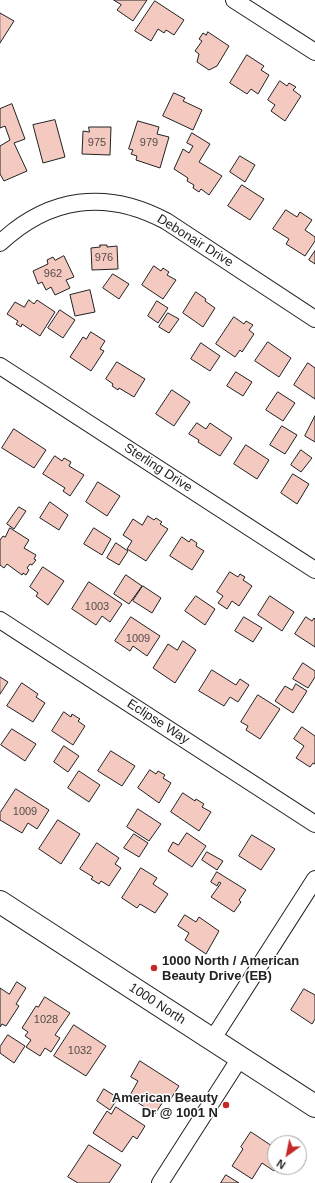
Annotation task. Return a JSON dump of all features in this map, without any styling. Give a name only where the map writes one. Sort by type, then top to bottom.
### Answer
[{"type":"street","points":[[234,0],[315,52]]},
{"type":"street","name":"Debonair Drive","points":[[0,243],[28,220],[46,211],[66,205],[109,202],[131,206],[151,213],[166,221],[315,319]]},
{"type":"street","name":"Sterling Drive","points":[[0,366],[315,570]]},
{"type":"street","name":"Eclipse Way","points":[[0,620],[315,824]]},
{"type":"street","points":[[212,1040],[315,879]]},
{"type":"street","name":"1000 North","points":[[0,902],[315,1106]]},
{"type":"street","points":[[160,1183],[240,1058]]},
{"type":"building","points":[[114,0],[147,0],[133,21],[117,10],[121,5]]},
{"type":"building","points":[[155,1],[184,20],[174,35],[166,30],[164,33],[158,29],[151,41],[135,31]]},
{"type":"building","points":[[0,13],[14,21],[0,43]]},
{"type":"building","points":[[208,32],[229,46],[217,66],[209,70],[197,62],[199,54],[195,51],[202,41],[199,39],[203,33],[206,35]]},
{"type":"building","points":[[247,55],[264,66],[261,70],[269,75],[258,94],[251,89],[247,94],[230,83]]},
{"type":"building","points":[[280,81],[287,86],[289,83],[296,87],[293,90],[301,96],[285,121],[271,111],[275,105],[268,100]]},
{"type":"building","points":[[174,93],[185,98],[183,101],[202,110],[193,130],[163,116]]},
{"type":"building","points":[[12,104],[25,139],[14,143],[27,171],[4,181],[0,174],[0,146],[10,140],[5,126],[0,128],[0,109]]},
{"type":"building","points":[[55,120],[65,157],[43,163],[33,125]]},
{"type":"building","points":[[138,121],[159,127],[157,134],[169,137],[160,168],[136,160],[137,156],[131,154],[133,150],[129,149]]},
{"type":"building","points":[[89,127],[111,127],[110,155],[82,154],[83,131],[89,132]]},
{"type":"building","points":[[192,133],[210,144],[199,162],[222,176],[209,195],[201,189],[199,192],[193,188],[194,185],[187,181],[188,178],[174,169],[183,149],[189,153],[193,146],[187,143]]},
{"type":"building","points":[[240,156],[255,165],[245,182],[230,172]]},
{"type":"building","points":[[242,185],[264,199],[250,220],[228,206]]},
{"type":"building","points":[[286,210],[297,217],[300,212],[312,220],[305,230],[315,237],[315,241],[305,256],[286,244],[289,239],[273,229]]},
{"type":"building","points":[[100,245],[107,245],[107,247],[117,246],[118,269],[92,270],[91,248],[100,247]]},
{"type":"building","points":[[315,251],[315,264],[309,260]]},
{"type":"building","points":[[64,256],[74,277],[66,280],[70,288],[55,295],[51,287],[46,290],[42,282],[38,284],[33,271],[48,264],[47,260],[53,257],[55,260]]},
{"type":"building","points":[[154,266],[161,271],[163,268],[169,272],[167,275],[176,280],[163,299],[142,285]]},
{"type":"building","points":[[113,274],[129,284],[119,299],[103,288]]},
{"type":"building","points":[[90,290],[95,312],[75,316],[70,295]]},
{"type":"building","points":[[196,292],[215,308],[203,327],[183,313]]},
{"type":"building","points":[[29,300],[34,304],[37,300],[55,312],[40,336],[22,324],[21,327],[16,324],[18,321],[7,314],[15,302],[24,307]]},
{"type":"building","points":[[157,301],[168,308],[158,323],[148,316]]},
{"type":"building","points":[[60,310],[75,320],[63,338],[48,328]]},
{"type":"building","points":[[168,313],[179,319],[169,333],[159,327]]},
{"type":"building","points":[[234,317],[244,324],[246,321],[253,325],[249,330],[254,334],[242,352],[240,350],[235,357],[216,344]]},
{"type":"building","points":[[91,332],[105,341],[100,349],[104,351],[91,371],[70,357],[83,337],[86,339]]},
{"type":"building","points":[[268,342],[291,358],[279,377],[255,361]]},
{"type":"building","points":[[201,343],[220,356],[210,371],[191,359]]},
{"type":"building","points":[[117,362],[145,379],[134,397],[119,388],[118,390],[106,379]]},
{"type":"building","points":[[308,363],[315,368],[315,399],[294,385]]},
{"type":"building","points":[[236,372],[252,382],[243,396],[227,386]]},
{"type":"building","points":[[172,390],[190,402],[174,426],[156,414]]},
{"type":"building","points":[[278,392],[295,403],[283,421],[266,410]]},
{"type":"building","points":[[315,416],[315,442],[305,436]]},
{"type":"building","points":[[197,423],[206,429],[210,423],[232,438],[220,456],[198,442],[199,440],[189,434]]},
{"type":"building","points":[[282,426],[297,435],[285,454],[270,445]]},
{"type":"building","points":[[14,429],[46,450],[34,468],[2,448]]},
{"type":"building","points":[[246,445],[269,460],[257,479],[234,464]]},
{"type":"building","points":[[301,450],[312,458],[301,472],[291,465]]},
{"type":"building","points":[[55,456],[62,461],[64,458],[71,462],[69,466],[84,475],[70,496],[63,491],[65,488],[43,474]]},
{"type":"building","points":[[293,474],[309,484],[297,504],[281,493]]},
{"type":"building","points":[[98,482],[120,496],[107,516],[86,502]]},
{"type":"building","points":[[50,502],[68,515],[59,530],[40,518]]},
{"type":"building","points":[[19,507],[26,511],[14,529],[7,524]]},
{"type":"building","points":[[148,516],[154,520],[156,518],[162,522],[160,524],[168,529],[146,561],[127,549],[132,541],[123,535],[133,519],[142,525]]},
{"type":"building","points":[[10,528],[29,540],[24,548],[36,555],[34,559],[36,560],[27,568],[29,570],[26,575],[23,573],[22,575],[7,564],[4,568],[0,565],[0,540],[3,536],[5,537]]},
{"type":"building","points":[[94,528],[111,539],[102,555],[84,544]]},
{"type":"building","points":[[182,537],[189,542],[191,539],[197,543],[196,546],[204,551],[192,570],[170,556]]},
{"type":"building","points":[[116,543],[128,551],[119,565],[107,558]]},
{"type":"building","points":[[43,567],[64,581],[48,605],[36,596],[38,593],[30,587]]},
{"type":"building","points":[[230,572],[238,577],[240,574],[245,577],[243,580],[252,586],[239,606],[232,601],[227,609],[218,603],[223,596],[217,592]]},
{"type":"building","points":[[126,575],[142,586],[129,604],[114,594]]},
{"type":"building","points":[[89,582],[122,604],[110,622],[102,616],[96,625],[72,609]]},
{"type":"building","points":[[143,586],[161,598],[152,613],[133,601]]},
{"type":"building","points":[[196,596],[215,609],[205,625],[185,611]]},
{"type":"building","points":[[270,596],[294,612],[282,631],[258,615]]},
{"type":"building","points":[[131,617],[160,636],[147,656],[133,646],[130,651],[115,641]]},
{"type":"building","points":[[244,617],[262,628],[253,642],[235,631]]},
{"type":"building","points":[[306,617],[312,621],[314,618],[315,619],[315,647],[295,634]]},
{"type":"building","points":[[183,641],[196,650],[175,683],[153,668],[168,644],[177,650]]},
{"type":"building","points":[[303,663],[315,671],[315,677],[308,688],[293,679]]},
{"type":"building","points":[[212,670],[236,685],[240,679],[249,685],[238,702],[230,697],[224,706],[199,691]]},
{"type":"building","points":[[0,677],[8,682],[0,694]]},
{"type":"building","points":[[22,683],[38,694],[36,697],[45,703],[33,722],[7,706]]},
{"type":"building","points":[[296,684],[307,691],[293,713],[275,701],[285,686],[292,690]]},
{"type":"building","points":[[258,695],[280,709],[260,739],[246,730],[248,726],[241,722]]},
{"type":"building","points":[[64,712],[71,717],[72,714],[80,719],[78,721],[85,726],[73,745],[52,731]]},
{"type":"building","points":[[302,727],[315,736],[315,764],[313,763],[310,767],[296,758],[304,746],[294,739]]},
{"type":"building","points":[[12,729],[36,744],[25,761],[1,745]]},
{"type":"building","points":[[64,746],[79,756],[68,772],[54,762]]},
{"type":"building","points":[[111,751],[135,766],[122,786],[98,771]]},
{"type":"building","points":[[150,770],[156,774],[158,771],[165,775],[163,778],[171,783],[159,803],[138,788]]},
{"type":"building","points":[[79,771],[100,785],[89,802],[68,788]]},
{"type":"building","points":[[16,789],[49,810],[37,829],[28,823],[22,833],[0,820],[0,813]]},
{"type":"building","points":[[183,793],[195,801],[196,799],[204,804],[202,807],[211,812],[199,831],[171,812]]},
{"type":"building","points":[[138,809],[161,824],[149,841],[127,827]]},
{"type":"building","points":[[58,820],[80,834],[61,864],[39,849]]},
{"type":"building","points":[[187,833],[206,846],[192,867],[168,851],[173,842],[178,845]]},
{"type":"building","points":[[134,834],[148,843],[139,857],[124,848]]},
{"type":"building","points":[[252,835],[275,849],[261,870],[239,856]]},
{"type":"building","points":[[97,843],[119,858],[115,864],[121,868],[109,886],[101,881],[99,884],[91,879],[93,877],[80,869]]},
{"type":"building","points":[[207,852],[223,861],[217,870],[202,860]]},
{"type":"building","points":[[141,868],[157,878],[153,884],[168,894],[155,913],[140,904],[137,908],[122,898]]},
{"type":"building","points":[[217,872],[246,890],[239,900],[241,902],[234,912],[211,897],[221,883],[219,882],[217,886],[211,882]]},
{"type":"building","points":[[185,915],[196,922],[199,917],[219,931],[206,954],[185,940],[189,933],[178,926]]},
{"type":"building","points":[[17,982],[26,988],[16,1004],[19,1006],[6,1026],[2,1024],[0,1027],[0,988],[9,994]]},
{"type":"building","points":[[304,989],[315,995],[315,1019],[312,1024],[291,1010]]},
{"type":"building","points":[[45,997],[70,1013],[55,1035],[60,1038],[51,1052],[45,1048],[40,1056],[26,1047],[31,1040],[25,1036],[28,1032],[22,1028],[36,1006],[38,1007]]},
{"type":"building","points":[[74,1025],[106,1046],[86,1076],[54,1056]]},
{"type":"building","points":[[8,1035],[25,1046],[14,1063],[0,1053],[0,1047]]},
{"type":"building","points":[[140,1061],[179,1086],[170,1100],[166,1097],[155,1114],[134,1100],[135,1098],[130,1095],[138,1081],[131,1077]]},
{"type":"building","points":[[104,1089],[118,1098],[110,1110],[97,1101]]},
{"type":"building","points":[[116,1107],[145,1126],[137,1139],[133,1136],[122,1152],[93,1133],[107,1111],[111,1114]]},
{"type":"building","points":[[251,1132],[267,1143],[267,1166],[262,1163],[252,1179],[232,1166],[243,1149],[241,1147]]},
{"type":"building","points":[[89,1145],[121,1165],[109,1183],[78,1183],[68,1177]]},
{"type":"building","points":[[226,1175],[239,1183],[221,1183]]},
{"type":"place","name":"1000 North / American Beauty Drive (EB)","points":[[154,968]]},
{"type":"place","name":"American Beauty Dr @ 1001 N","points":[[226,1105]]}]
